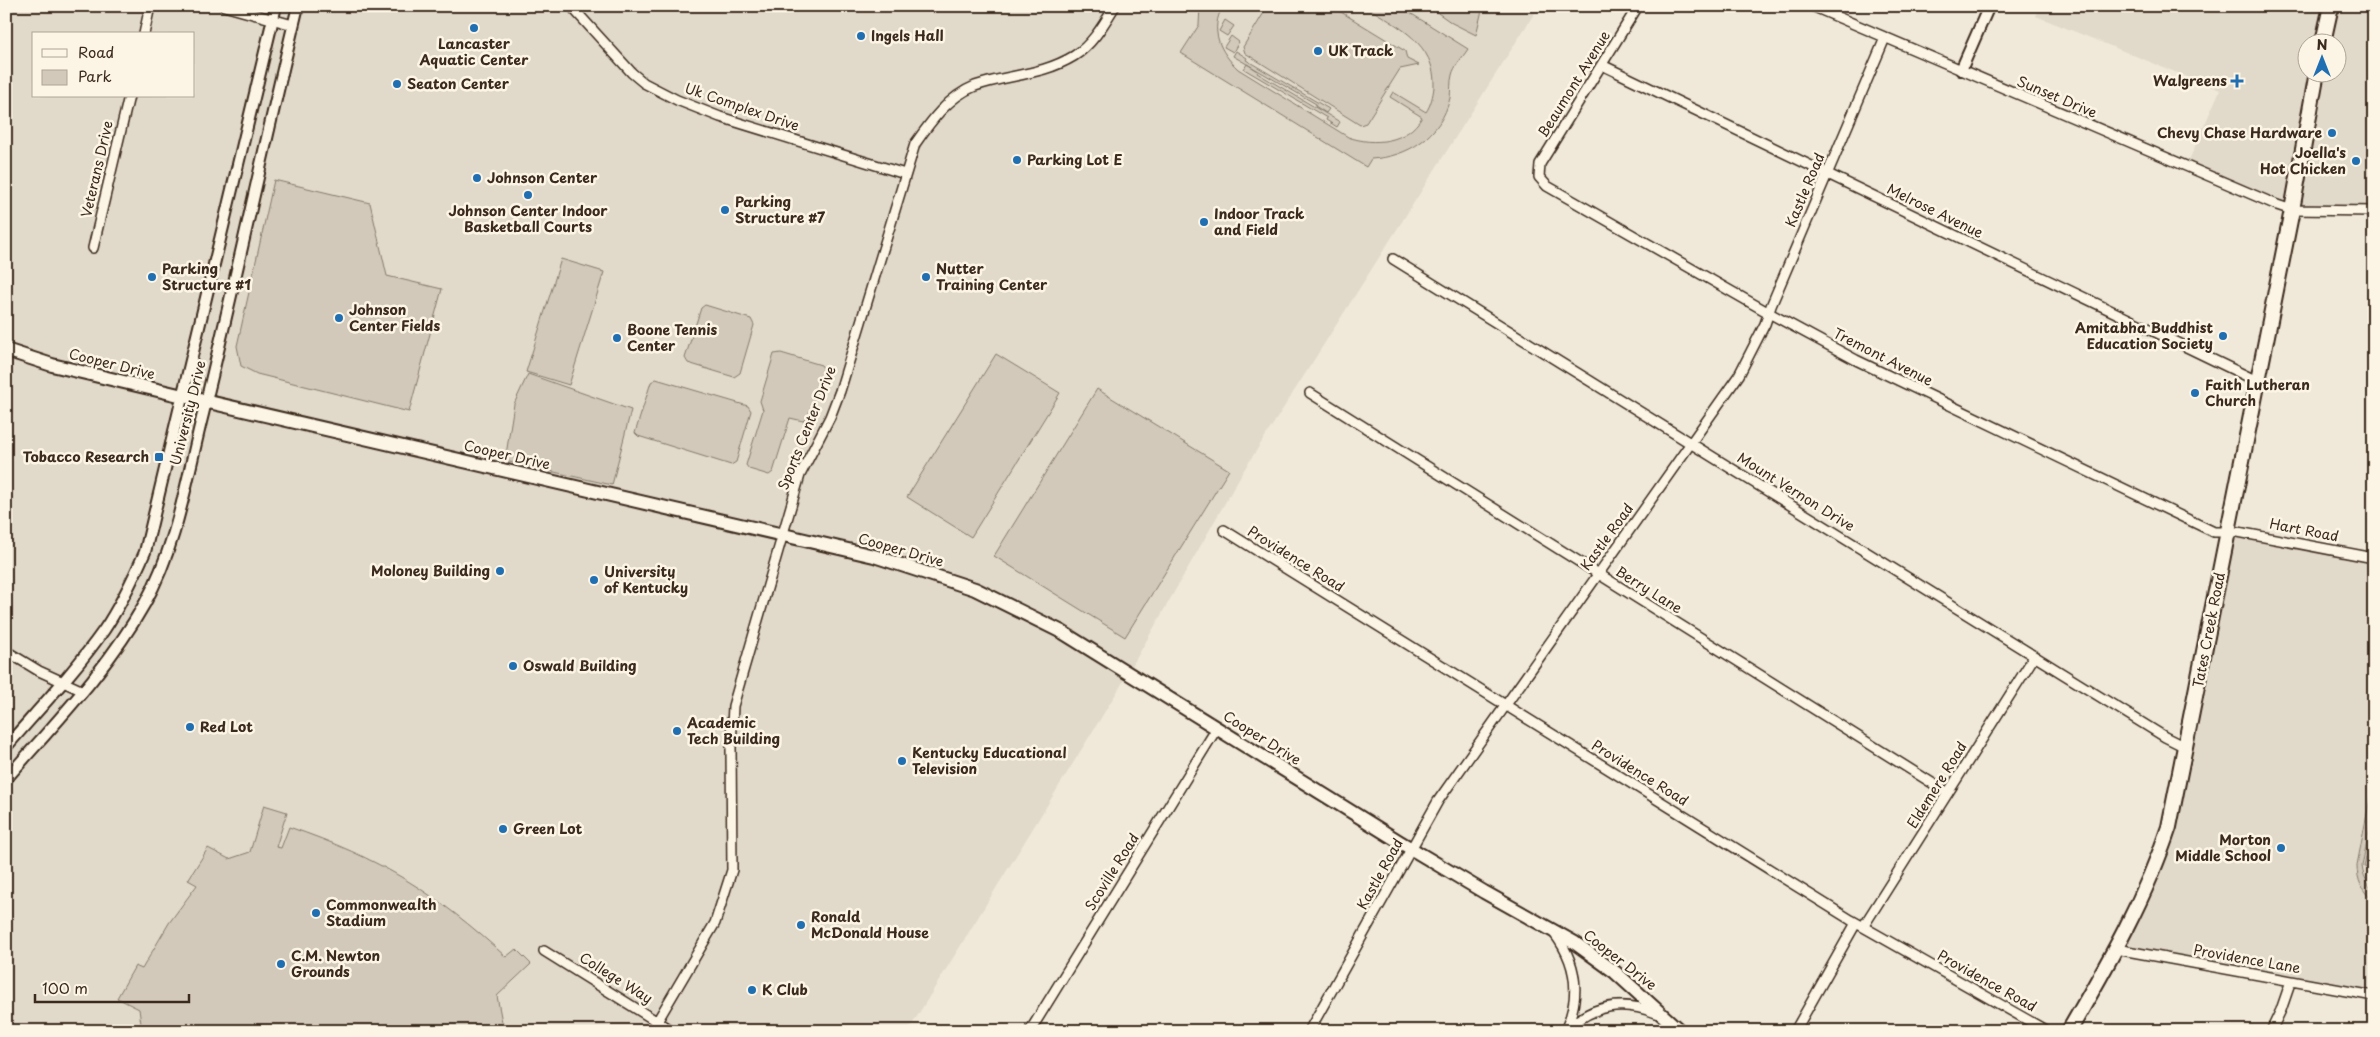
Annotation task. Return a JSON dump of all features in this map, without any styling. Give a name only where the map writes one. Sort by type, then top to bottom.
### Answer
[{"type":"main road","points":[[2325,32],[2330,6]]},
{"type":"main road","name":"Tates Creek Road","points":[[2069,1031],[2116,949],[2158,862],[2169,827],[2229,532],[2315,82]]},
{"type":"main road","name":"Cooper Drive","points":[[6,350],[52,365],[206,402],[784,534],[922,570],[1000,600],[1062,632],[1411,848],[1598,958],[1680,1031]]},
{"type":"street","points":[[144,32],[150,6]]},
{"type":"street","points":[[224,6],[293,25]]},
{"type":"street","name":"University Drive","points":[[6,747],[63,681],[105,628],[120,605],[145,552],[276,6]]},
{"type":"street","name":"University Drive","points":[[6,779],[83,691],[120,644],[154,584],[173,533],[206,402],[298,6]]},
{"type":"street","name":"Uk Complex Drive","points":[[571,6],[632,73],[644,83],[677,100],[720,117],[905,174]]},
{"type":"street","name":"Sports Center Drive","points":[[658,1020],[715,923],[732,870],[731,747],[733,706],[800,475],[830,416],[840,391],[905,174],[916,144],[935,115],[974,87],[1041,72],[1075,56],[1095,36],[1115,6]]},
{"type":"street","name":"Beaumont Avenue","points":[[1539,177],[1540,164],[1638,6]]},
{"type":"street","name":"Sunset Drive","points":[[1812,6],[2292,210]]},
{"type":"street","points":[[1961,70],[1989,6]]},
{"type":"street","name":"Kastle Road","points":[[1309,1031],[1438,801],[1739,376],[1769,313],[1826,174],[1885,38]]},
{"type":"street","name":"Melrose Avenue","points":[[1602,65],[2257,381]]},
{"type":"street","name":"Veterans Drive","points":[[93,248],[128,98]]},
{"type":"street","name":"Tremont Avenue","points":[[1539,177],[1547,186],[1769,313],[1856,360],[2214,532],[2229,532]]},
{"type":"street","points":[[2292,210],[2374,211]]},
{"type":"street","name":"Mount Vernon Drive","points":[[1393,259],[2034,657],[2165,737],[2185,747]]},
{"type":"street","name":"Berry Lane","points":[[1310,393],[1948,793]]},
{"type":"street","name":"Providence Road","points":[[1224,530],[1860,925],[2047,1031]]},
{"type":"street","name":"Hart Road","points":[[2229,532],[2374,558]]},
{"type":"street","points":[[6,651],[39,671],[83,691]]},
{"type":"street","name":"Eldemere Road","points":[[1795,1031],[1860,925],[1948,793],[2034,657]]},
{"type":"street","name":"Scoville Road","points":[[1030,1031],[1217,728]]},
{"type":"street","points":[[1551,929],[1565,946],[1576,981],[1573,1012],[1566,1031]]},
{"type":"street","name":"Providence Lane","points":[[2116,949],[2374,996]]},
{"type":"street","name":"College Way","points":[[544,950],[658,1020],[672,1031]]},
{"type":"street","points":[[2271,1031],[2281,1010],[2291,980]]},
{"type":"street","points":[[1566,1031],[1584,1016],[1608,1005],[1633,1006],[1664,1016]]},
{"type":"shaded area","name":"University of Kentucky","points":[[6,6],[1539,6],[1242,473],[1120,687],[908,1031],[6,1031]]},
{"type":"shaded area","points":[[2040,6],[2374,6],[2374,211],[2292,210],[2186,167],[2220,90],[2036,16]]},
{"type":"shaded area","points":[[2229,532],[2374,558],[2374,996],[2116,949],[2158,862]]},
{"type":"green space","points":[[1200,6],[1223,6],[1217,24],[1218,40],[1226,55],[1238,69],[1348,137],[1358,140],[1389,140],[1408,132],[1416,126],[1422,117],[1390,97],[1393,92],[1426,112],[1434,87],[1433,72],[1429,59],[1421,47],[1401,29],[1365,6],[1399,6],[1468,49],[1453,72],[1450,98],[1446,111],[1431,133],[1410,149],[1398,154],[1371,159],[1366,167],[1181,53],[1199,25]]},
{"type":"green space","points":[[1268,6],[1336,6],[1333,11],[1341,12],[1405,51],[1407,59],[1419,65],[1400,69],[1366,123],[1360,125],[1245,53],[1243,47]]},
{"type":"green space","points":[[1428,6],[1483,6],[1476,35],[1452,23]]},
{"type":"green space","points":[[1225,20],[1234,26],[1227,36],[1219,31]]},
{"type":"green space","points":[[1231,36],[1239,42],[1233,52],[1224,47]]},
{"type":"green space","points":[[1236,51],[1247,58],[1246,60],[1329,109],[1326,113],[1315,106],[1316,104],[1233,56]]},
{"type":"green space","points":[[1247,64],[1258,71],[1257,73],[1340,122],[1337,127],[1326,120],[1327,118],[1244,69]]},
{"type":"green space","name":"Johnson Center Fields","points":[[274,180],[370,203],[387,276],[442,289],[409,412],[257,374],[241,366],[237,346]]},
{"type":"green space","points":[[561,259],[604,272],[569,385],[526,372]]},
{"type":"green space","points":[[705,305],[751,319],[754,325],[740,373],[734,377],[688,363],[685,358],[701,308]]},
{"type":"green space","points":[[781,353],[821,365],[824,369],[808,417],[803,421],[790,418],[773,472],[769,475],[749,469],[746,465],[763,410],[760,401],[774,354]]},
{"type":"green space","points":[[996,354],[1060,393],[971,537],[907,497]]},
{"type":"green space","points":[[528,374],[631,410],[612,485],[505,461],[514,404]]},
{"type":"green space","points":[[656,379],[748,406],[751,411],[736,462],[731,465],[638,436],[635,433],[651,382]]},
{"type":"green space","points":[[1097,389],[1229,470],[1125,637],[994,556]]},
{"type":"green space","points":[[2374,778],[2374,807],[2362,866],[2374,901],[2366,894],[2361,885],[2357,865]]},
{"type":"green space","name":"Commonwealth Stadium","points":[[264,805],[287,812],[276,847],[281,848],[289,827],[351,851],[405,879],[430,895],[506,957],[516,949],[531,964],[497,996],[502,1022],[517,1031],[142,1031],[139,1009],[117,998],[135,966],[142,969],[169,923],[197,885],[188,880],[208,848],[229,859],[250,852]]},
{"type":"green space","points":[[2374,821],[2374,869],[2364,867]]},
{"type":"place","name":"Lancaster Aquatic Center","points":[[474,28]]},
{"type":"place","name":"Ingels Hall","points":[[861,36]]},
{"type":"place","name":"UK Track","points":[[1318,51]]},
{"type":"place","name":"Walgreens","points":[[2237,81]]},
{"type":"place","name":"Seaton Center","points":[[397,84]]},
{"type":"place","name":"Chevy Chase Hardware","points":[[2332,133]]},
{"type":"place","name":"Parking Lot E","points":[[1017,160]]},
{"type":"place","name":"Joella's Hot Chicken","points":[[2356,161]]},
{"type":"place","name":"Johnson Center","points":[[477,178]]},
{"type":"place","name":"Johnson Center Indoor Basketball Courts","points":[[528,195]]},
{"type":"place","name":"Parking Structure #7","points":[[725,210]]},
{"type":"place","name":"Indoor Track and Field","points":[[1204,222]]},
{"type":"place","name":"Parking Structure #1","points":[[152,277]]},
{"type":"place","name":"Nutter Training Center","points":[[926,277]]},
{"type":"place","name":"Johnson Center Fields","points":[[339,318]]},
{"type":"place","name":"Amitabha Buddhist Education Society","points":[[2223,336]]},
{"type":"place","name":"Boone Tennis Center","points":[[617,338]]},
{"type":"place","name":"Faith Lutheran Church","points":[[2195,393]]},
{"type":"place","name":"Tobacco Research","points":[[159,457]]},
{"type":"place","name":"Moloney Building","points":[[500,571]]},
{"type":"place","name":"University of Kentucky","points":[[594,580]]},
{"type":"place","name":"Oswald Building","points":[[513,666]]},
{"type":"place","name":"Red Lot","points":[[190,727]]},
{"type":"place","name":"Academic Tech Building","points":[[677,731]]},
{"type":"place","name":"Kentucky Educational Television","points":[[902,761]]},
{"type":"place","name":"Green Lot","points":[[503,829]]},
{"type":"place","name":"Morton Middle School","points":[[2281,848]]},
{"type":"place","name":"Commonwealth Stadium","points":[[316,913]]},
{"type":"place","name":"Ronald McDonald House","points":[[801,925]]},
{"type":"place","name":"C.M. Newton Grounds","points":[[281,964]]},
{"type":"place","name":"K Club","points":[[752,990]]}]
